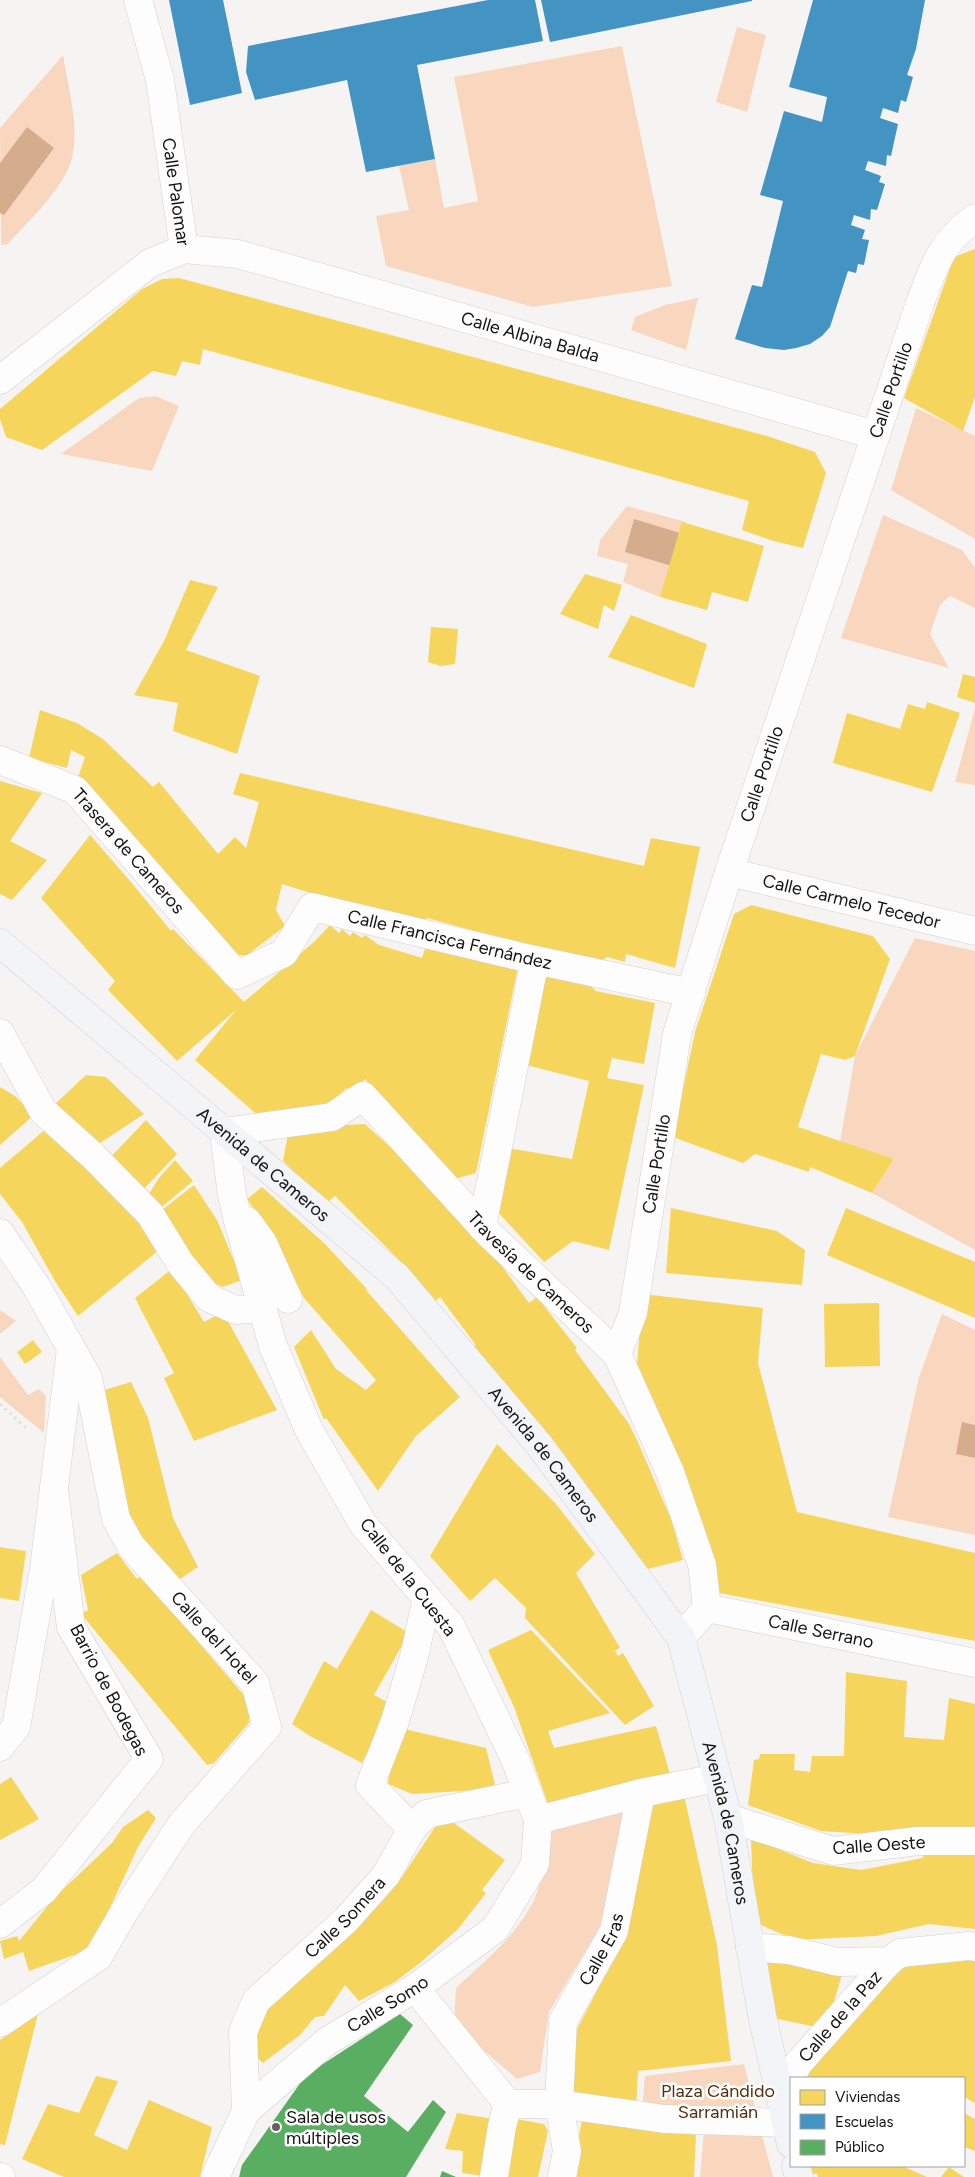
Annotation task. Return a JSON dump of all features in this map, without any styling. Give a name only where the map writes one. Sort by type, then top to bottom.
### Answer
[{"type":"main road","name":"Avenida de Cameros","points":[[0,943],[397,1278],[540,1446],[681,1638],[728,1818],[762,2015],[786,2123]]},
{"type":"street","name":"Calle Palomar","points":[[0,380],[150,263],[184,249],[160,80],[138,0]]},
{"type":"street","name":"Calle Portillo","points":[[617,1354],[633,1313],[677,1034],[875,435],[935,263],[940,252],[952,238],[975,218]]},
{"type":"street","name":"Calle Albina Balda","points":[[184,249],[238,254],[875,435]]},
{"type":"street","name":"Trasera de Cameros","points":[[0,760],[75,790],[237,975]]},
{"type":"street","name":"Calle Carmelo Tecedor","points":[[729,872],[975,931]]},
{"type":"street","name":"Calle Francisca Fernández","points":[[237,975],[284,953],[312,907],[535,960],[691,992]]},
{"type":"street","points":[[482,1227],[535,960]]},
{"type":"street","points":[[0,1033],[43,1111],[92,1155],[150,1214],[180,1263],[209,1298],[236,1310],[263,1308]]},
{"type":"street","name":"Travesía de Cameros","points":[[224,1132],[332,1117],[363,1096],[482,1227],[617,1354],[670,1472],[702,1565],[707,1608]]},
{"type":"street","name":"Calle de la Cuesta","points":[[224,1132],[232,1195],[273,1346],[309,1430],[363,1524],[451,1626],[514,1759],[538,1820]]},
{"type":"street","points":[[232,1195],[263,1243],[288,1299]]},
{"type":"street","points":[[0,1233],[36,1286],[71,1349]]},
{"type":"street","name":"Barrio de Bodegas","points":[[0,1747],[16,1727],[44,1569],[71,1349]]},
{"type":"street","name":"Calle del Hotel","points":[[0,2023],[98,1958],[122,1914],[181,1826],[267,1727],[256,1683],[131,1546],[116,1519],[88,1378],[71,1349]]},
{"type":"street","name":"Barrio de Bodegas","points":[[0,1924],[44,1890],[149,1759],[71,1627],[54,1489]]},
{"type":"street","points":[[412,1829],[370,1785],[395,1721],[414,1657],[427,1598]]},
{"type":"street","points":[[681,1638],[707,1608]]},
{"type":"street","name":"Calle Serrano","points":[[707,1608],[975,1663]]},
{"type":"street","points":[[538,1820],[641,1793],[717,1778]]},
{"type":"street","name":"Calle Somera","points":[[246,2111],[243,2032],[256,2001],[346,1920],[386,1875],[412,1829],[426,1814],[527,1793]]},
{"type":"street","name":"Calle Eras","points":[[562,2177],[567,2151],[559,2104],[563,2021],[614,1931],[641,1793]]},
{"type":"street","name":"Calle Oeste","points":[[728,1818],[833,1851],[918,1841],[975,1841]]},
{"type":"street","name":"Calle Somo","points":[[215,2177],[246,2111],[326,2042],[415,1988],[495,1929],[535,1864],[538,1820]]},
{"type":"street","name":"Calle de la Paz","points":[[750,1947],[789,1950],[838,1962],[889,1961]]},
{"type":"street","name":"Calle de la Paz","points":[[794,2077],[796,2065],[889,1961],[900,1953],[975,1947]]},
{"type":"street","points":[[415,1988],[508,2104]]},
{"type":"street","name":"Calle de la Paz","points":[[786,2123],[790,2100]]},
{"type":"street","points":[[508,2104],[559,2104],[664,2119],[786,2123]]},
{"type":"street","points":[[494,2177],[502,2126],[508,2104]]},
{"type":"green space","points":[[737,27],[766,35],[747,112],[716,102]]},
{"type":"green space","points":[[622,46],[672,286],[533,307],[386,266],[376,216],[409,210],[399,166],[435,159],[444,208],[478,201],[454,77]]},
{"type":"green space","points":[[63,55],[74,120],[75,134],[72,158],[68,170],[54,193],[8,244],[1,245],[0,128]]},
{"type":"green space","points":[[698,298],[686,350],[631,330],[635,317],[665,305]]},
{"type":"green space","points":[[156,396],[179,406],[152,471],[61,454],[139,398]]},
{"type":"green space","points":[[916,408],[975,436],[975,539],[891,490]]},
{"type":"green space","points":[[627,506],[686,522],[667,597],[660,597],[623,582],[628,564],[597,556],[600,540]]},
{"type":"green space","points":[[883,515],[962,550],[975,568],[975,608],[950,596],[940,605],[930,634],[949,668],[841,638]]},
{"type":"green space","points":[[975,708],[975,785],[955,782]]},
{"type":"green space","points":[[915,938],[975,951],[975,1250],[872,1193],[894,1159],[840,1142],[855,1056]]},
{"type":"green space","points":[[0,1310],[16,1321],[0,1334]]},
{"type":"green space","points":[[942,1314],[975,1330],[975,1535],[888,1517],[919,1377]]},
{"type":"green space","points":[[0,1357],[28,1395],[39,1389],[46,1396],[44,1433],[0,1397]]},
{"type":"green space","points":[[627,1811],[600,1927],[549,2012],[540,2072],[517,2079],[454,2025],[456,1988],[488,1959],[526,1915],[537,1893],[542,1875],[548,1827]]},
{"type":"green space","name":"Plaza Cándido Sarramián","points":[[744,2064],[773,2177],[700,2177],[704,2131],[641,2123],[645,2076]]},
{"type":"shaded area","points":[[27,127],[54,148],[4,215],[0,213],[0,163]]},
{"type":"shaded area","points":[[634,519],[680,533],[672,566],[625,552]]},
{"type":"shaded area","points":[[962,1422],[975,1425],[975,1458],[956,1454]]},
{"type":"building: Viviendas","points":[[975,249],[975,397],[963,431],[904,398],[954,257]]},
{"type":"building: Viviendas","points":[[179,278],[767,436],[815,452],[826,473],[803,548],[773,541],[742,530],[749,501],[203,349],[200,365],[182,361],[176,376],[153,371],[42,450],[6,437],[0,419],[0,409],[142,289],[162,279]]},
{"type":"building: Viviendas","points":[[682,522],[764,546],[748,602],[712,592],[707,610],[660,597]]},
{"type":"building: Viviendas","points":[[585,574],[622,585],[614,611],[604,605],[598,629],[560,614]]},
{"type":"building: Viviendas","points":[[190,580],[218,587],[186,650],[260,676],[237,754],[173,731],[178,703],[134,695],[164,641]]},
{"type":"building: Viviendas","points":[[631,615],[707,644],[694,688],[608,657]]},
{"type":"building: Viviendas","points":[[431,627],[458,629],[455,664],[440,666],[428,662]]},
{"type":"building: Viviendas","points":[[963,674],[975,677],[975,703],[957,697]]},
{"type":"building: Viviendas","points":[[927,702],[960,713],[932,792],[833,763],[847,713],[900,729],[908,704],[925,709]]},
{"type":"building: Viviendas","points":[[40,710],[77,723],[103,739],[153,787],[159,782],[218,854],[235,837],[246,848],[259,802],[233,794],[240,773],[644,866],[651,838],[700,847],[675,968],[626,954],[625,962],[607,957],[597,964],[427,918],[423,924],[367,911],[282,884],[276,910],[285,926],[247,955],[234,955],[77,780],[85,757],[71,750],[67,768],[29,758]]},
{"type":"building: Viviendas","points":[[0,781],[42,793],[10,841],[47,860],[12,900],[0,894]]},
{"type":"building: Viviendas","points":[[90,835],[171,931],[173,929],[244,1002],[315,941],[330,925],[339,933],[342,929],[350,936],[353,932],[362,938],[365,935],[379,945],[422,958],[426,946],[518,967],[476,1173],[455,1179],[365,1079],[353,1091],[347,1088],[319,1111],[262,1119],[195,1060],[236,1010],[177,1061],[108,990],[115,981],[41,898]]},
{"type":"building: Viviendas","points":[[751,905],[873,936],[890,959],[855,1056],[845,1060],[821,1054],[798,1127],[894,1159],[872,1193],[810,1167],[809,1172],[755,1154],[743,1163],[673,1137],[695,1032],[734,914]]},
{"type":"building: Viviendas","points":[[539,972],[587,983],[596,991],[655,1003],[644,1064],[612,1058],[607,1078],[644,1085],[609,1250],[573,1241],[544,1262],[495,1209],[508,1148],[572,1159],[589,1081],[522,1064]]},
{"type":"building: Viviendas","points":[[86,1075],[106,1077],[144,1114],[91,1149],[55,1104]]},
{"type":"building: Viviendas","points":[[0,1087],[15,1096],[34,1115],[0,1145]]},
{"type":"building: Viviendas","points":[[146,1120],[177,1154],[138,1195],[106,1162]]},
{"type":"building: Viviendas","points":[[365,1124],[464,1214],[529,1303],[537,1297],[577,1348],[575,1350],[629,1424],[637,1440],[671,1519],[683,1560],[648,1569],[475,1353],[475,1344],[440,1297],[435,1302],[408,1269],[335,1196],[326,1204],[283,1161],[289,1128]]},
{"type":"building: Viviendas","points":[[47,1128],[164,1246],[78,1316],[55,1281],[22,1222],[0,1194],[0,1168]]},
{"type":"building: Viviendas","points":[[175,1160],[193,1181],[158,1210],[147,1197],[159,1178]]},
{"type":"building: Viviendas","points":[[194,1185],[217,1220],[242,1280],[223,1287],[196,1275],[162,1210]]},
{"type":"building: Viviendas","points":[[262,1187],[325,1244],[367,1289],[460,1397],[416,1436],[378,1491],[326,1418],[324,1420],[294,1347],[311,1330],[336,1369],[366,1390],[376,1380],[304,1298],[274,1238],[247,1199]]},
{"type":"building: Viviendas","points":[[671,1208],[777,1231],[805,1250],[802,1285],[666,1273]]},
{"type":"building: Viviendas","points":[[846,1208],[975,1262],[975,1318],[827,1255]]},
{"type":"building: Viviendas","points":[[172,1269],[204,1322],[223,1312],[277,1410],[194,1441],[164,1378],[174,1373],[135,1298]]},
{"type":"building: Viviendas","points":[[643,1294],[763,1308],[758,1363],[797,1512],[975,1553],[975,1641],[719,1593],[637,1364]]},
{"type":"building: Viviendas","points":[[879,1303],[880,1366],[825,1367],[824,1304]]},
{"type":"building: Viviendas","points":[[33,1340],[42,1352],[25,1364],[17,1352]]},
{"type":"building: Viviendas","points":[[131,1382],[148,1418],[173,1518],[198,1567],[177,1581],[126,1527],[101,1391]]},
{"type":"building: Viviendas","points":[[497,1444],[556,1504],[595,1554],[576,1573],[620,1648],[615,1651],[618,1656],[623,1653],[654,1706],[625,1725],[525,1618],[526,1608],[495,1578],[470,1601],[430,1556]]},
{"type":"building: Viviendas","points":[[0,1547],[26,1551],[19,1601],[0,1598]]},
{"type":"building: Viviendas","points":[[117,1553],[137,1579],[141,1576],[250,1702],[249,1723],[214,1763],[207,1765],[81,1614],[88,1610],[81,1575]]},
{"type":"building: Viviendas","points":[[371,1610],[409,1633],[374,1695],[391,1704],[362,1763],[310,1736],[292,1724],[324,1661],[337,1669]]},
{"type":"building: Viviendas","points":[[531,1630],[610,1713],[548,1731],[554,1748],[656,1726],[672,1781],[550,1810],[514,1707],[488,1650]]},
{"type":"building: Viviendas","points":[[846,1672],[907,1681],[904,1737],[944,1740],[949,1698],[975,1704],[975,1836],[898,1836],[821,1831],[748,1805],[754,1760],[759,1759],[760,1754],[795,1754],[794,1770],[810,1772],[812,1756],[844,1756]]},
{"type":"building: Viviendas","points":[[400,1728],[486,1748],[496,1789],[412,1794],[388,1784],[391,1755]]},
{"type":"building: Viviendas","points":[[11,1777],[39,1819],[0,1840],[0,1784]]},
{"type":"building: Viviendas","points":[[684,1795],[717,1945],[731,2061],[638,2071],[636,2110],[568,2091],[577,2029],[627,1933],[643,1803]]},
{"type":"building: Viviendas","points":[[148,1810],[156,1818],[138,1847],[91,1949],[29,1971],[23,1952],[4,1959],[0,1941],[17,1936],[19,1941],[54,1898],[112,1843],[123,1827]]},
{"type":"building: Viviendas","points":[[443,1815],[505,1860],[482,1890],[486,1893],[458,1929],[395,1982],[359,2001],[345,1985],[324,2016],[315,2017],[300,2035],[263,2063],[250,2051],[253,2021],[351,1925],[380,1904],[402,1877]]},
{"type":"building: Viviendas","points":[[751,1838],[813,1863],[861,1870],[923,1858],[923,1852],[975,1848],[975,1929],[929,1924],[876,1936],[795,1940],[754,1922]]},
{"type":"building: Viviendas","points":[[765,1956],[780,1963],[795,1966],[797,1960],[843,1971],[826,2029],[773,2018]]},
{"type":"building: Viviendas","points":[[975,1958],[975,2103],[965,2098],[965,2077],[805,2077],[843,2024],[909,1963]]},
{"type":"building: Viviendas","points":[[38,2014],[5,2145],[0,2144],[0,2040]]},
{"type":"building: Viviendas","points":[[96,2076],[118,2081],[94,2135],[127,2150],[149,2100],[212,2127],[200,2177],[64,2177],[22,2159],[48,2104],[79,2113]]},
{"type":"building: Viviendas","points":[[457,2113],[493,2119],[485,2176],[462,2173],[463,2151],[445,2149]]},
{"type":"building: Viviendas","points":[[965,2114],[975,2119],[975,2151],[965,2147]]},
{"type":"building: Viviendas","points":[[516,2119],[544,2124],[548,2131],[538,2177],[497,2177]]},
{"type":"building: Viviendas","points":[[582,2119],[638,2125],[696,2135],[694,2177],[572,2177]]},
{"type":"building: Viviendas","points":[[804,2167],[904,2167],[927,2177],[818,2177],[817,2174],[805,2173]]},
{"type":"building: Viviendas","points":[[949,2167],[964,2177],[941,2177]]},
{"type":"building: Escuelas","points":[[169,0],[223,0],[242,93],[190,105]]},
{"type":"building: Escuelas","points":[[488,0],[535,0],[543,41],[417,65],[435,159],[366,172],[347,80],[255,100],[246,72],[248,46]]},
{"type":"building: Escuelas","points":[[541,0],[752,0],[752,1],[550,42]]},
{"type":"building: Escuelas","points":[[813,0],[925,0],[916,49],[907,75],[913,77],[906,102],[901,100],[898,113],[883,108],[880,118],[898,124],[891,156],[887,155],[886,166],[868,161],[865,170],[881,176],[879,182],[885,184],[877,210],[871,209],[870,220],[854,215],[851,225],[865,230],[862,239],[869,240],[864,265],[858,264],[856,273],[848,271],[830,327],[822,336],[810,344],[796,348],[784,350],[765,348],[735,339],[752,285],[762,287],[783,201],[760,195],[784,111],[822,122],[827,97],[789,87]]},
{"type":"building: Público","points":[[400,2014],[413,2025],[364,2096],[408,2132],[433,2100],[446,2112],[406,2177],[239,2177],[242,2165],[306,2075]]},
{"type":"building: Público","points":[[442,2171],[456,2177],[440,2177]]},
{"type":"place","name":"Sala de usos múltiples","points":[[276,2127]]}]
